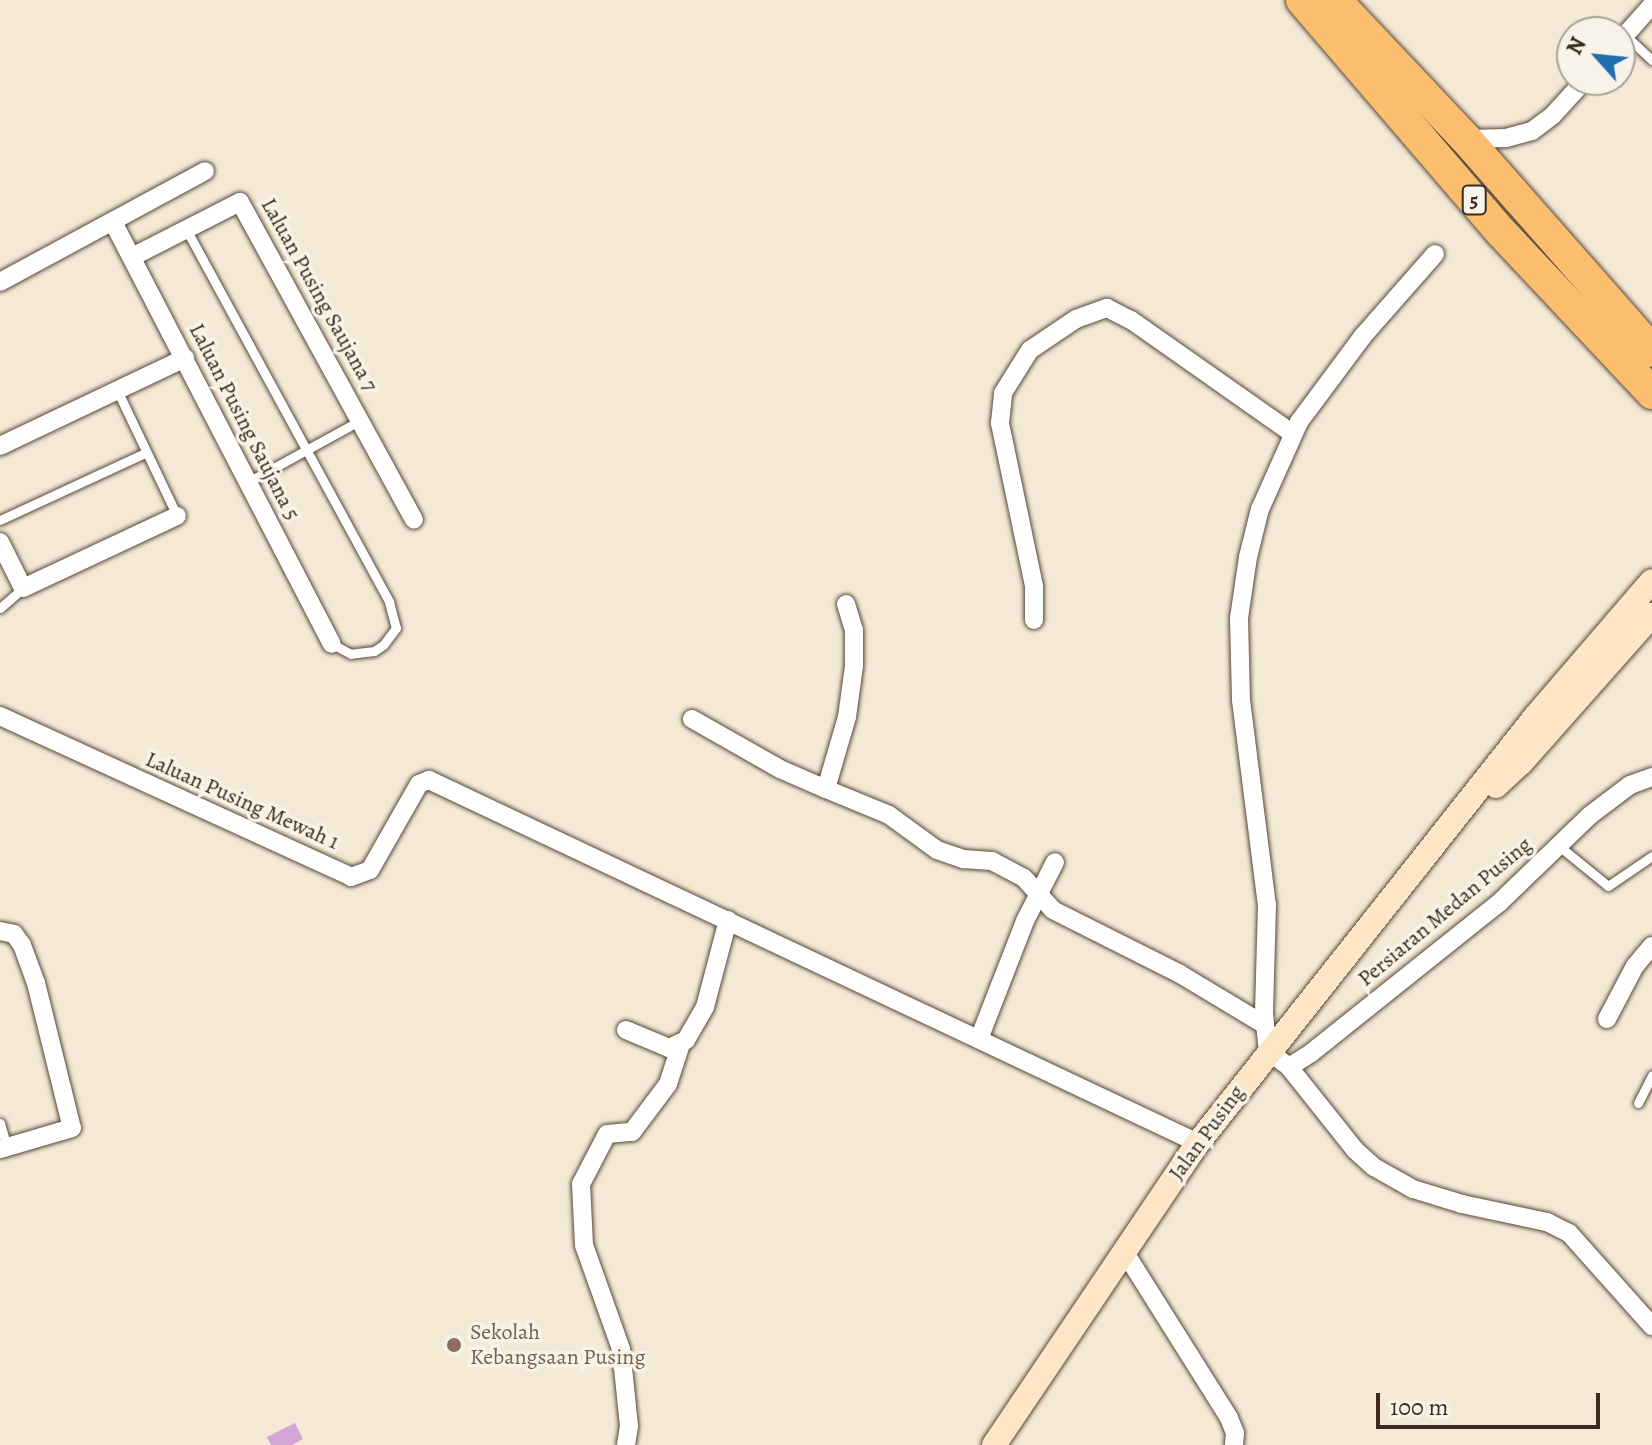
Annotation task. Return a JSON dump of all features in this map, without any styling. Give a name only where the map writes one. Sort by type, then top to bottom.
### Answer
[{"type":"highway","name":"5","points":[[1302,0],[1501,232],[1652,393]]},
{"type":"highway","name":"5","points":[[1335,0],[1466,139],[1652,351]]},
{"type":"highway","points":[[1620,317],[1652,336]]},
{"type":"main road","name":"Jalan Pusing","points":[[994,1445],[1198,1143],[1268,1051],[1535,717],[1652,581]]},
{"type":"main road","name":"Jalan Pusing","points":[[1441,836],[1521,763],[1652,615]]},
{"type":"street","points":[[1636,23],[1652,5]]},
{"type":"street","points":[[1466,139],[1506,138],[1532,131],[1570,96]]},
{"type":"street","points":[[0,282],[205,171]]},
{"type":"street","name":"Laluan Pusing Saujana 7","points":[[132,257],[240,202],[414,520]]},
{"type":"street","name":"Laluan Pusing Saujana 5","points":[[113,222],[332,644]]},
{"type":"street","points":[[1435,254],[1326,381],[1293,434],[1260,509],[1248,557],[1239,618],[1241,700],[1267,905],[1265,1025],[1268,1051],[1289,1067],[1355,1150],[1374,1167],[1413,1189],[1547,1222],[1569,1233],[1652,1326]]},
{"type":"street","points":[[1034,620],[1034,586],[1000,423],[1003,393],[1030,350],[1076,319],[1107,308],[1131,320],[1293,434]]},
{"type":"street","points":[[0,446],[185,358]]},
{"type":"street","points":[[0,542],[23,588],[177,516]]},
{"type":"street","points":[[826,789],[847,717],[854,666],[854,630],[846,604]]},
{"type":"street","name":"Laluan Pusing Mewah 1","points":[[0,716],[351,877],[370,870],[422,780],[429,780],[728,920]]},
{"type":"street","points":[[692,719],[780,769],[889,815],[937,850],[963,859],[992,861],[1024,878],[1053,910],[1180,974],[1265,1025]]},
{"type":"street","name":"Persiaran Medan Pusing","points":[[1289,1067],[1311,1053],[1499,903],[1589,816],[1630,785],[1652,777]]},
{"type":"street","points":[[979,1039],[1038,893],[1055,862]]},
{"type":"street","points":[[626,1445],[629,1426],[621,1349],[584,1245],[581,1184],[607,1134],[632,1132],[668,1084],[681,1044],[705,1007],[728,920],[1198,1143]]},
{"type":"street","points":[[2,930],[19,939],[31,970],[72,1128],[3,1148]]},
{"type":"street","points":[[1607,1019],[1635,966],[1652,946]]},
{"type":"street","points":[[626,1030],[664,1047],[681,1044]]},
{"type":"street","points":[[1124,1251],[1229,1418],[1235,1433],[1234,1445]]},
{"type":"lane","points":[[1636,48],[1652,60]]},
{"type":"lane","points":[[186,228],[389,602],[396,628],[374,651],[351,654],[332,644]]},
{"type":"lane","points":[[117,390],[177,516]]},
{"type":"lane","points":[[248,482],[361,420]]},
{"type":"lane","points":[[0,520],[145,453]]},
{"type":"lane","points":[[0,608],[23,588]]},
{"type":"lane","points":[[1559,846],[1608,886],[1652,856]]},
{"type":"lane","points":[[1638,1103],[1652,1075]]},
{"type":"lane","points":[[0,1123],[3,1148]]},
{"type":"building","points":[[295,1423],[303,1439],[292,1445],[271,1445],[267,1437]]},
{"type":"place","name":"Sekolah Kebangsaan Pusing","points":[[454,1345]]}]
